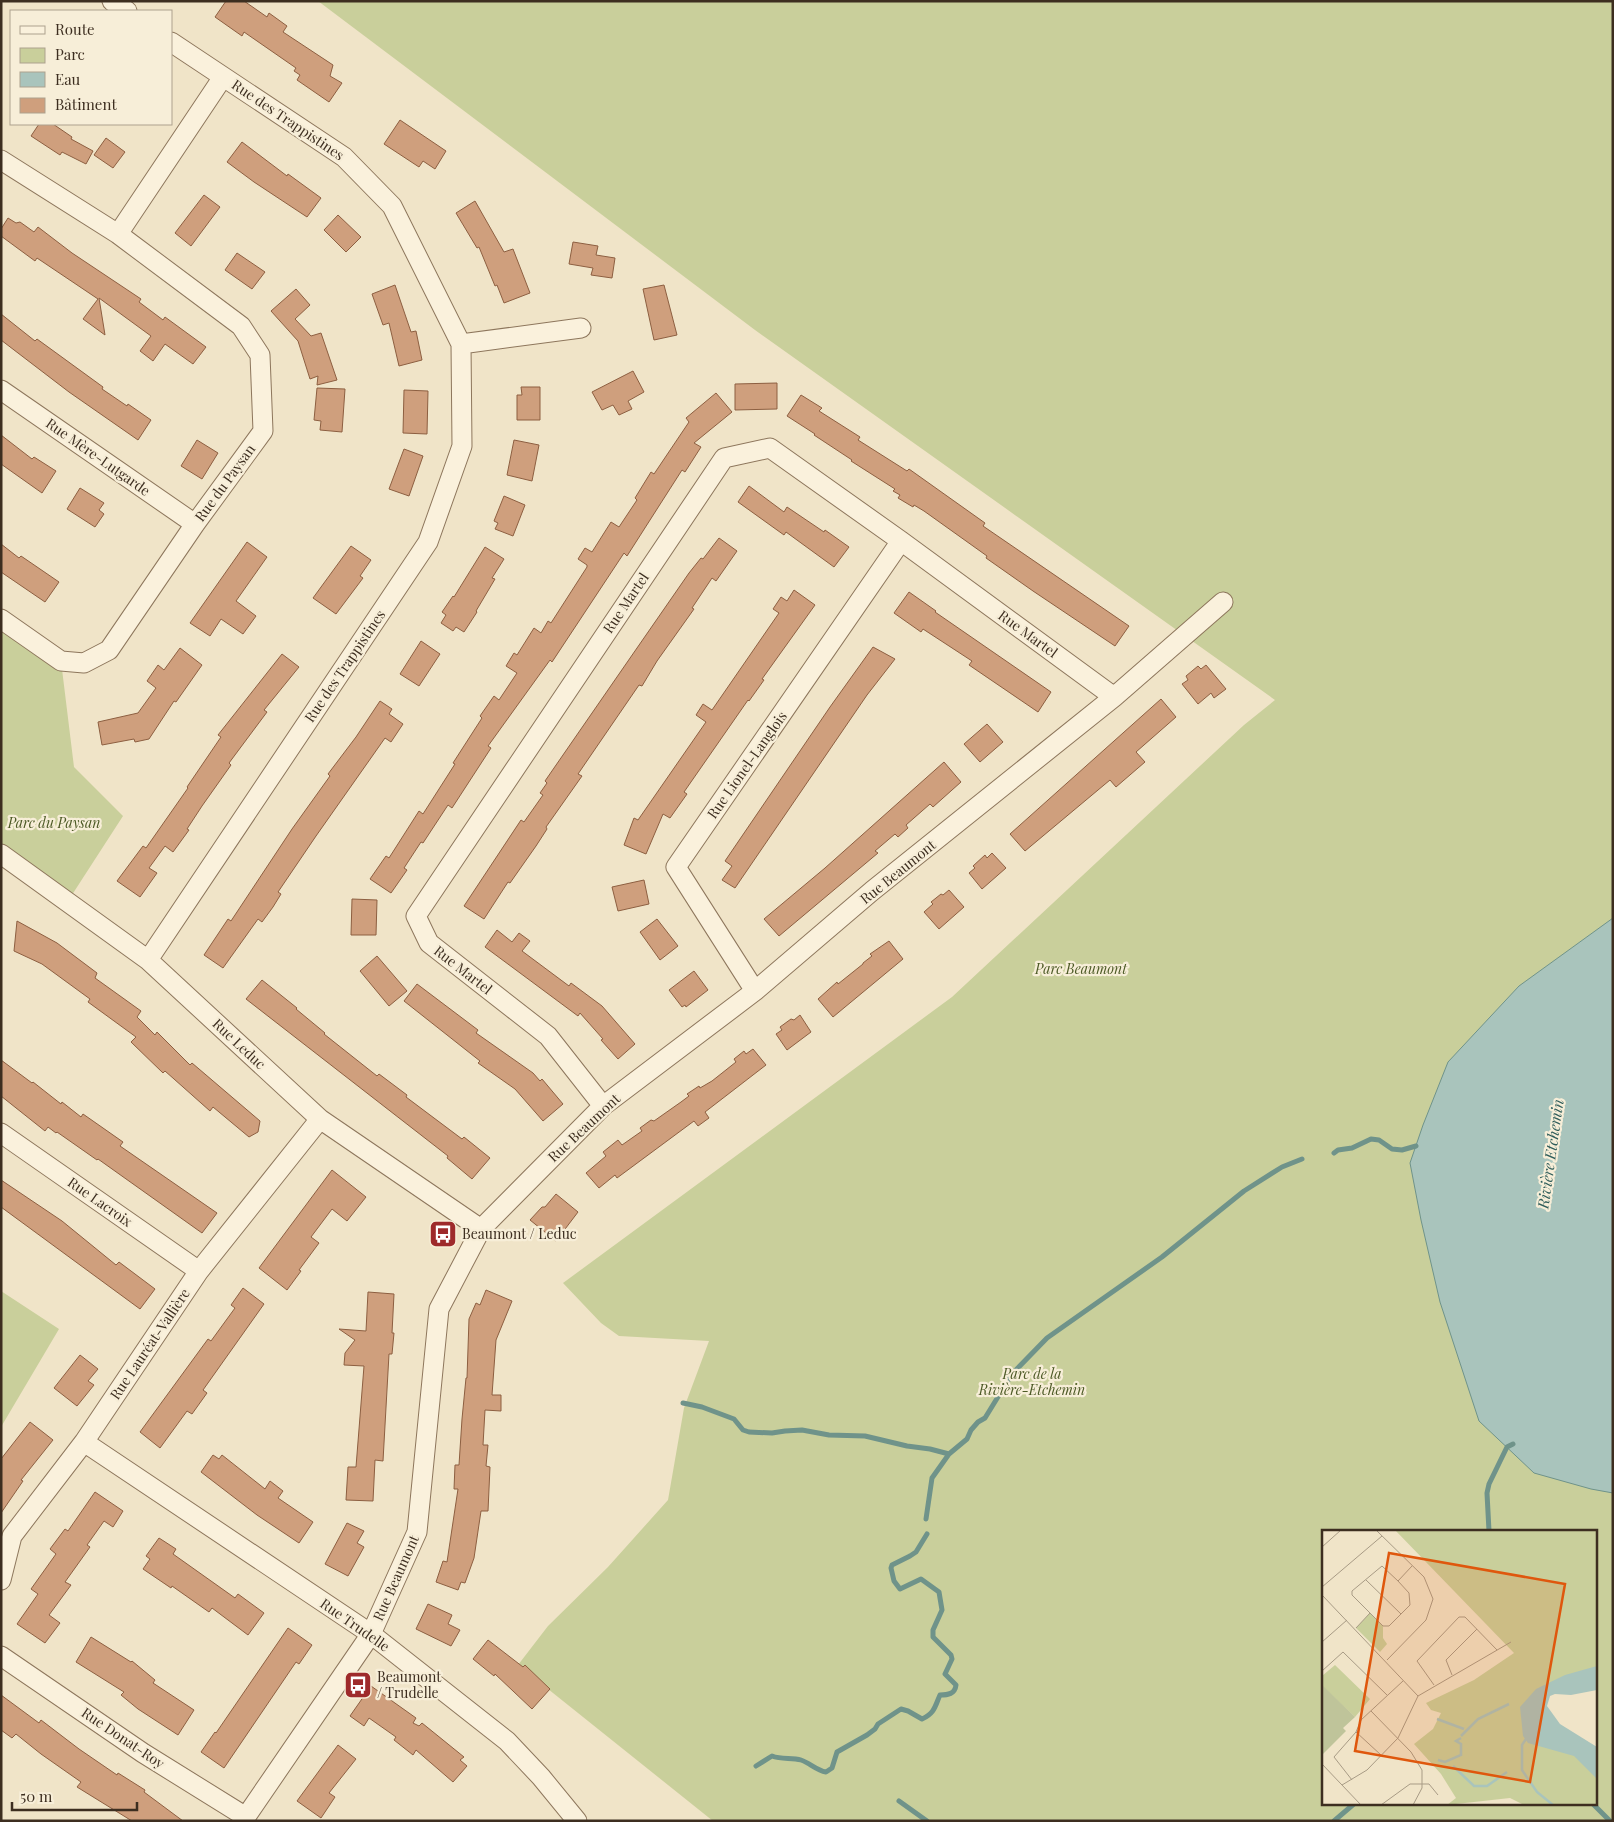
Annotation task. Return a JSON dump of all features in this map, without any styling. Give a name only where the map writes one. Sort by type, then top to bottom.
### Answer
[{"type":"street","points":[[112,1],[126,10]]},
{"type":"street","name":"Rue des Trappistines","points":[[148,960],[428,542],[462,446],[461,344],[392,206],[344,157],[172,43]]},
{"type":"street","points":[[118,234],[223,78]]},
{"type":"street","name":"Rue du Paysan","points":[[1,160],[118,234],[241,326],[260,355],[263,431],[195,524],[110,650],[84,663],[61,661],[1,619]]},
{"type":"street","points":[[461,344],[581,328]]},
{"type":"street","name":"Rue Mère-Lutgarde","points":[[1,390],[195,524]]},
{"type":"street","name":"Rue Martel","points":[[603,1106],[548,1036],[429,944],[416,916],[724,458],[770,448],[1114,697]]},
{"type":"street","name":"Rue Lionel-Langlois","points":[[755,991],[676,867],[901,541]]},
{"type":"street","name":"Rue Beaumont","points":[[245,1819],[370,1634],[417,1532],[439,1309],[481,1229],[603,1106],[755,991],[872,892],[1114,697],[1223,602]]},
{"type":"street","name":"Rue Leduc","points":[[1,854],[148,960],[320,1118],[481,1229]]},
{"type":"street","name":"Rue Lauréat-Vallière","points":[[1,1580],[12,1536],[84,1442],[199,1271],[320,1118]]},
{"type":"street","name":"Rue Lacroix","points":[[1,1133],[199,1271]]},
{"type":"street","name":"Rue Trudelle","points":[[84,1442],[370,1634],[507,1742],[577,1821]]},
{"type":"street","name":"Rue Donat-Roy","points":[[1,1656],[143,1753],[245,1819]]},
{"type":"green space","name":"Parc de la Rivière-Etchemin","points":[[318,1],[1613,1],[1613,1821],[713,1821],[518,1665],[548,1626],[608,1567],[668,1500],[684,1408],[709,1341],[619,1336],[601,1323],[563,1283],[952,997],[1244,725],[1275,700],[755,330]]},
{"type":"green space","name":"Parc du Paysan","points":[[1,619],[61,661],[74,767],[123,816],[68,901],[1,854]]},
{"type":"green space","points":[[1,1291],[59,1329],[1,1427]]},
{"type":"water","name":"Rivière Etchemin","points":[[1613,918],[1613,1493],[1591,1489],[1534,1473],[1479,1421],[1440,1302],[1410,1163],[1448,1062],[1519,986]]},
{"type":"building","points":[[226,1],[244,1],[267,17],[269,13],[287,26],[283,32],[333,65],[330,76],[342,83],[329,102],[297,80],[300,75],[294,71],[296,68],[244,32],[242,36],[215,17]]},
{"type":"building","points":[[400,120],[446,151],[435,169],[423,161],[419,167],[384,144]]},
{"type":"building","points":[[38,125],[54,125],[72,137],[71,139],[93,151],[86,164],[62,152],[60,155],[31,136]]},
{"type":"building","points":[[106,138],[125,152],[113,168],[94,155]]},
{"type":"building","points":[[242,142],[287,176],[288,174],[321,198],[307,217],[227,162]]},
{"type":"building","points":[[204,195],[220,207],[191,246],[175,233]]},
{"type":"building","points":[[475,201],[504,252],[513,249],[530,293],[504,303],[479,247],[477,248],[456,213]]},
{"type":"building","points":[[338,215],[361,237],[346,252],[324,230]]},
{"type":"building","points":[[8,218],[16,223],[20,222],[34,232],[38,227],[72,253],[141,299],[139,302],[163,320],[165,317],[206,347],[193,364],[165,344],[153,361],[140,351],[151,336],[99,298],[105,335],[83,319],[98,299],[37,258],[35,261],[1,236],[1,229]]},
{"type":"building","points":[[573,242],[598,246],[596,255],[615,258],[612,278],[591,275],[593,268],[569,264]]},
{"type":"building","points":[[237,253],[265,272],[252,289],[225,270]]},
{"type":"building","points":[[395,285],[411,332],[416,331],[422,360],[399,366],[389,323],[383,325],[372,294]]},
{"type":"building","points":[[664,285],[677,335],[654,340],[643,289]]},
{"type":"building","points":[[296,289],[310,305],[295,319],[311,336],[321,333],[337,380],[317,385],[318,376],[310,379],[298,341],[271,311]]},
{"type":"building","points":[[1,314],[35,341],[37,339],[103,387],[102,389],[151,420],[138,440],[69,392],[1,340]]},
{"type":"building","points":[[633,371],[644,392],[628,401],[632,409],[619,415],[613,405],[602,410],[592,392]]},
{"type":"building","points":[[777,383],[777,409],[735,410],[735,384]]},
{"type":"building","points":[[521,387],[540,387],[540,420],[517,420],[517,395],[522,395]]},
{"type":"building","points":[[317,388],[345,389],[342,432],[320,430],[321,421],[314,420]]},
{"type":"building","points":[[404,390],[428,391],[427,434],[403,433]]},
{"type":"building","points":[[716,393],[732,412],[694,443],[701,447],[685,472],[682,470],[627,556],[624,553],[552,662],[550,660],[488,746],[491,748],[452,808],[448,805],[423,843],[421,842],[404,868],[407,870],[391,893],[370,879],[386,856],[389,858],[419,811],[423,814],[482,718],[480,716],[494,696],[499,700],[517,673],[506,666],[514,653],[517,655],[534,628],[541,633],[548,621],[551,623],[587,567],[578,559],[585,548],[592,552],[611,522],[619,527],[637,500],[635,498],[651,472],[654,474],[689,422],[686,418]]},
{"type":"building","points":[[801,395],[822,408],[819,411],[860,437],[858,440],[907,471],[909,469],[985,523],[983,526],[1129,626],[1115,646],[986,558],[987,556],[924,511],[898,498],[900,495],[893,491],[895,489],[787,416]]},
{"type":"building","points":[[1,435],[32,459],[34,457],[56,471],[42,493],[1,464]]},
{"type":"building","points":[[197,440],[218,453],[202,479],[181,466]]},
{"type":"building","points":[[514,440],[539,445],[532,481],[507,475]]},
{"type":"building","points":[[404,449],[423,456],[409,496],[389,489]]},
{"type":"building","points":[[749,486],[784,512],[787,507],[849,547],[834,567],[786,532],[784,535],[738,502]]},
{"type":"building","points":[[80,488],[104,503],[99,510],[104,514],[95,527],[67,509]]},
{"type":"building","points":[[504,496],[525,505],[513,536],[495,529],[498,523],[494,521]]},
{"type":"building","points":[[719,538],[737,551],[716,581],[712,578],[692,608],[694,609],[657,661],[642,686],[639,685],[578,774],[582,776],[546,827],[547,829],[536,846],[510,883],[508,882],[484,919],[464,906],[521,820],[524,822],[543,795],[540,793],[547,783],[545,781],[637,648],[689,573],[701,558],[703,559]]},
{"type":"building","points":[[247,542],[267,557],[236,601],[256,616],[243,634],[221,619],[210,636],[190,623]]},
{"type":"building","points":[[1,544],[19,558],[21,556],[59,582],[45,602],[1,572]]},
{"type":"building","points":[[351,546],[371,560],[360,576],[363,578],[336,614],[313,598]]},
{"type":"building","points":[[485,547],[504,559],[492,578],[495,579],[477,612],[464,632],[456,627],[453,631],[441,623],[446,615],[442,612],[454,597]]},
{"type":"building","points":[[794,590],[815,605],[684,792],[687,794],[670,818],[663,814],[646,854],[624,845],[634,818],[638,820],[706,722],[696,715],[703,704],[712,710],[779,613],[773,609],[781,597],[787,601]]},
{"type":"building","points":[[909,592],[1051,692],[1038,712],[969,665],[972,661],[923,629],[921,632],[894,613]]},
{"type":"building","points":[[421,641],[440,654],[419,686],[400,674]]},
{"type":"building","points":[[873,647],[895,659],[867,695],[735,888],[722,880],[732,866],[725,861]]},
{"type":"building","points":[[180,648],[202,665],[176,702],[174,701],[149,739],[135,742],[134,739],[102,745],[98,722],[138,713],[156,688],[147,681],[158,665],[164,670]]},
{"type":"building","points":[[282,654],[299,667],[264,710],[267,712],[229,763],[231,765],[173,852],[165,846],[149,868],[157,873],[140,897],[117,881],[143,846],[146,848],[188,788],[221,737],[218,735]]},
{"type":"building","points":[[1206,665],[1226,689],[1214,698],[1211,693],[1198,704],[1182,684],[1188,680],[1186,676],[1198,666],[1201,669]]},
{"type":"building","points":[[1161,699],[1176,717],[1136,752],[1145,762],[1116,787],[1110,780],[1025,851],[1010,834]]},
{"type":"building","points":[[380,701],[392,709],[389,714],[403,724],[391,742],[385,738],[278,892],[281,894],[273,907],[262,922],[258,919],[223,968],[204,955],[228,919],[231,921],[330,776],[328,774]]},
{"type":"building","points":[[987,724],[1003,742],[980,762],[964,744]]},
{"type":"building","points":[[944,762],[961,782],[933,807],[930,804],[906,825],[908,828],[898,837],[895,834],[875,851],[878,853],[779,936],[764,919],[825,868]]},
{"type":"building","points":[[992,853],[1006,868],[982,889],[969,873],[975,868],[973,866],[985,855],[987,858]]},
{"type":"building","points":[[644,880],[649,904],[618,911],[612,887]]},
{"type":"building","points":[[949,890],[964,907],[939,929],[924,912],[933,904],[931,902]]},
{"type":"building","points":[[352,899],[377,900],[376,935],[351,935]]},
{"type":"building","points":[[657,919],[678,946],[660,960],[640,932]]},
{"type":"building","points":[[17,921],[57,943],[97,973],[95,978],[141,1011],[137,1017],[155,1035],[157,1032],[190,1065],[192,1063],[260,1121],[258,1132],[249,1137],[213,1107],[210,1111],[165,1071],[163,1073],[131,1042],[136,1037],[88,1002],[90,999],[42,964],[14,951]]},
{"type":"building","points":[[497,930],[512,942],[519,933],[530,941],[522,951],[569,986],[571,983],[602,1006],[635,1044],[618,1059],[580,1013],[578,1016],[485,947]]},
{"type":"building","points":[[889,941],[903,959],[833,1017],[818,999],[837,982],[838,984],[863,964],[872,956],[870,954]]},
{"type":"building","points":[[377,956],[407,991],[389,1006],[360,971]]},
{"type":"building","points":[[694,971],[708,990],[686,1007],[685,1005],[682,1007],[669,990]]},
{"type":"building","points":[[262,980],[297,1008],[324,1034],[377,1076],[379,1074],[407,1095],[406,1097],[462,1139],[464,1137],[490,1158],[472,1179],[447,1158],[448,1156],[246,999]]},
{"type":"building","points":[[417,984],[478,1030],[476,1033],[533,1073],[540,1081],[542,1079],[563,1104],[543,1121],[515,1089],[478,1063],[480,1061],[404,1001]]},
{"type":"building","points":[[800,1015],[811,1032],[787,1050],[776,1034],[782,1030],[780,1027]]},
{"type":"building","points":[[753,1049],[766,1065],[705,1112],[709,1118],[698,1126],[694,1121],[617,1178],[615,1175],[599,1188],[586,1173],[606,1156],[603,1152],[618,1140],[622,1145],[642,1131],[640,1128],[651,1120],[654,1121],[689,1096],[687,1094],[699,1086],[700,1088],[712,1081],[736,1062],[734,1059],[744,1051],[746,1054]]},
{"type":"building","points":[[1,1060],[61,1104],[62,1102],[81,1117],[83,1114],[123,1142],[120,1146],[217,1213],[202,1233],[57,1132],[48,1127],[45,1131],[1,1096]]},
{"type":"building","points":[[332,1170],[366,1197],[347,1221],[332,1209],[311,1237],[319,1243],[287,1290],[259,1268]]},
{"type":"building","points":[[1,1180],[62,1221],[116,1265],[119,1262],[155,1289],[140,1309],[1,1207]]},
{"type":"building","points":[[556,1194],[578,1212],[556,1241],[530,1220]]},
{"type":"building","points":[[243,1288],[264,1304],[203,1390],[207,1393],[192,1414],[187,1411],[160,1448],[140,1432],[208,1339],[211,1341],[235,1308],[231,1305]]},
{"type":"building","points":[[486,1290],[512,1301],[496,1340],[492,1395],[501,1395],[501,1411],[485,1410],[483,1445],[488,1445],[486,1466],[490,1467],[488,1511],[481,1511],[474,1558],[465,1583],[461,1582],[458,1590],[436,1582],[443,1561],[447,1562],[458,1489],[454,1489],[455,1465],[459,1465],[467,1378],[469,1319],[476,1303],[480,1305]]},
{"type":"building","points":[[368,1292],[394,1294],[392,1333],[394,1333],[392,1354],[389,1354],[383,1461],[375,1460],[373,1501],[346,1500],[348,1467],[356,1467],[364,1366],[344,1365],[345,1353],[355,1340],[339,1329],[366,1331]]},
{"type":"building","points":[[80,1355],[98,1369],[88,1381],[94,1385],[77,1406],[54,1388]]},
{"type":"building","points":[[30,1422],[53,1440],[21,1480],[23,1481],[1,1513],[1,1459]]},
{"type":"building","points":[[213,1455],[219,1459],[222,1455],[265,1489],[270,1481],[283,1491],[278,1498],[313,1522],[299,1543],[257,1515],[201,1472]]},
{"type":"building","points":[[95,1492],[123,1511],[113,1527],[104,1521],[87,1545],[90,1547],[65,1582],[71,1585],[49,1615],[60,1623],[45,1643],[17,1624],[38,1594],[31,1589],[56,1554],[50,1549],[65,1529],[68,1531]]},
{"type":"building","points":[[347,1523],[364,1531],[357,1543],[364,1547],[348,1576],[325,1564]]},
{"type":"building","points":[[159,1538],[176,1549],[173,1554],[235,1598],[238,1594],[264,1613],[248,1635],[212,1608],[209,1612],[172,1586],[171,1588],[143,1569],[150,1559],[146,1556]]},
{"type":"building","points":[[428,1604],[452,1615],[448,1624],[460,1630],[451,1646],[416,1629]]},
{"type":"building","points":[[288,1628],[312,1645],[299,1664],[296,1662],[224,1768],[201,1752]]},
{"type":"building","points":[[91,1637],[132,1661],[155,1680],[153,1683],[194,1710],[178,1735],[138,1709],[121,1695],[124,1692],[76,1662]]},
{"type":"building","points":[[488,1640],[523,1667],[525,1665],[550,1689],[532,1709],[495,1674],[494,1676],[473,1659]]},
{"type":"building","points":[[371,1686],[416,1718],[413,1723],[419,1726],[422,1723],[464,1757],[460,1760],[467,1766],[453,1782],[416,1750],[413,1755],[394,1740],[396,1737],[369,1718],[364,1726],[350,1716]]},
{"type":"building","points":[[1,1695],[39,1723],[41,1720],[117,1775],[118,1773],[145,1790],[144,1792],[183,1821],[132,1821],[77,1787],[81,1782],[16,1734],[12,1738],[1,1730]]},
{"type":"building","points":[[338,1745],[356,1759],[329,1793],[335,1797],[321,1818],[297,1801]]},
{"type":"waterway","points":[[1334,1153],[1338,1150],[1352,1148],[1371,1139],[1379,1140],[1392,1149],[1402,1150],[1416,1146]]},
{"type":"waterway","points":[[926,1519],[932,1478],[949,1454],[967,1439],[971,1430],[978,1422],[985,1418],[1012,1374],[1047,1338],[1162,1257],[1244,1191],[1282,1167],[1302,1159]]},
{"type":"waterway","points":[[683,1403],[702,1407],[734,1419],[743,1430],[749,1432],[772,1433],[802,1430],[829,1435],[865,1436],[949,1454]]},
{"type":"waterway","points":[[1489,1530],[1487,1493],[1489,1484],[1507,1447],[1513,1444]]},
{"type":"waterway","points":[[756,1766],[772,1756],[801,1760],[826,1772],[832,1768],[837,1752],[867,1735],[878,1724],[901,1709],[922,1719],[932,1712],[940,1695],[953,1692],[956,1685],[945,1674],[952,1659],[951,1655],[933,1637],[933,1630],[942,1610],[939,1592],[921,1579],[900,1589],[894,1581],[891,1568],[892,1565],[916,1552],[927,1534]]},
{"type":"waterway","points":[[899,1801],[927,1821]]},
{"type":"waterway","points":[[1334,1821],[1354,1804]]},
{"type":"waterway","points":[[1593,1804],[1610,1821]]},
{"type":"place","name":"Beaumont / Leduc","points":[[443,1234]]},
{"type":"place","name":"Beaumont / Trudelle","points":[[358,1685]]},
{"type":"park label","name":"Parc Beaumont","points":[[1081,969]]}]
